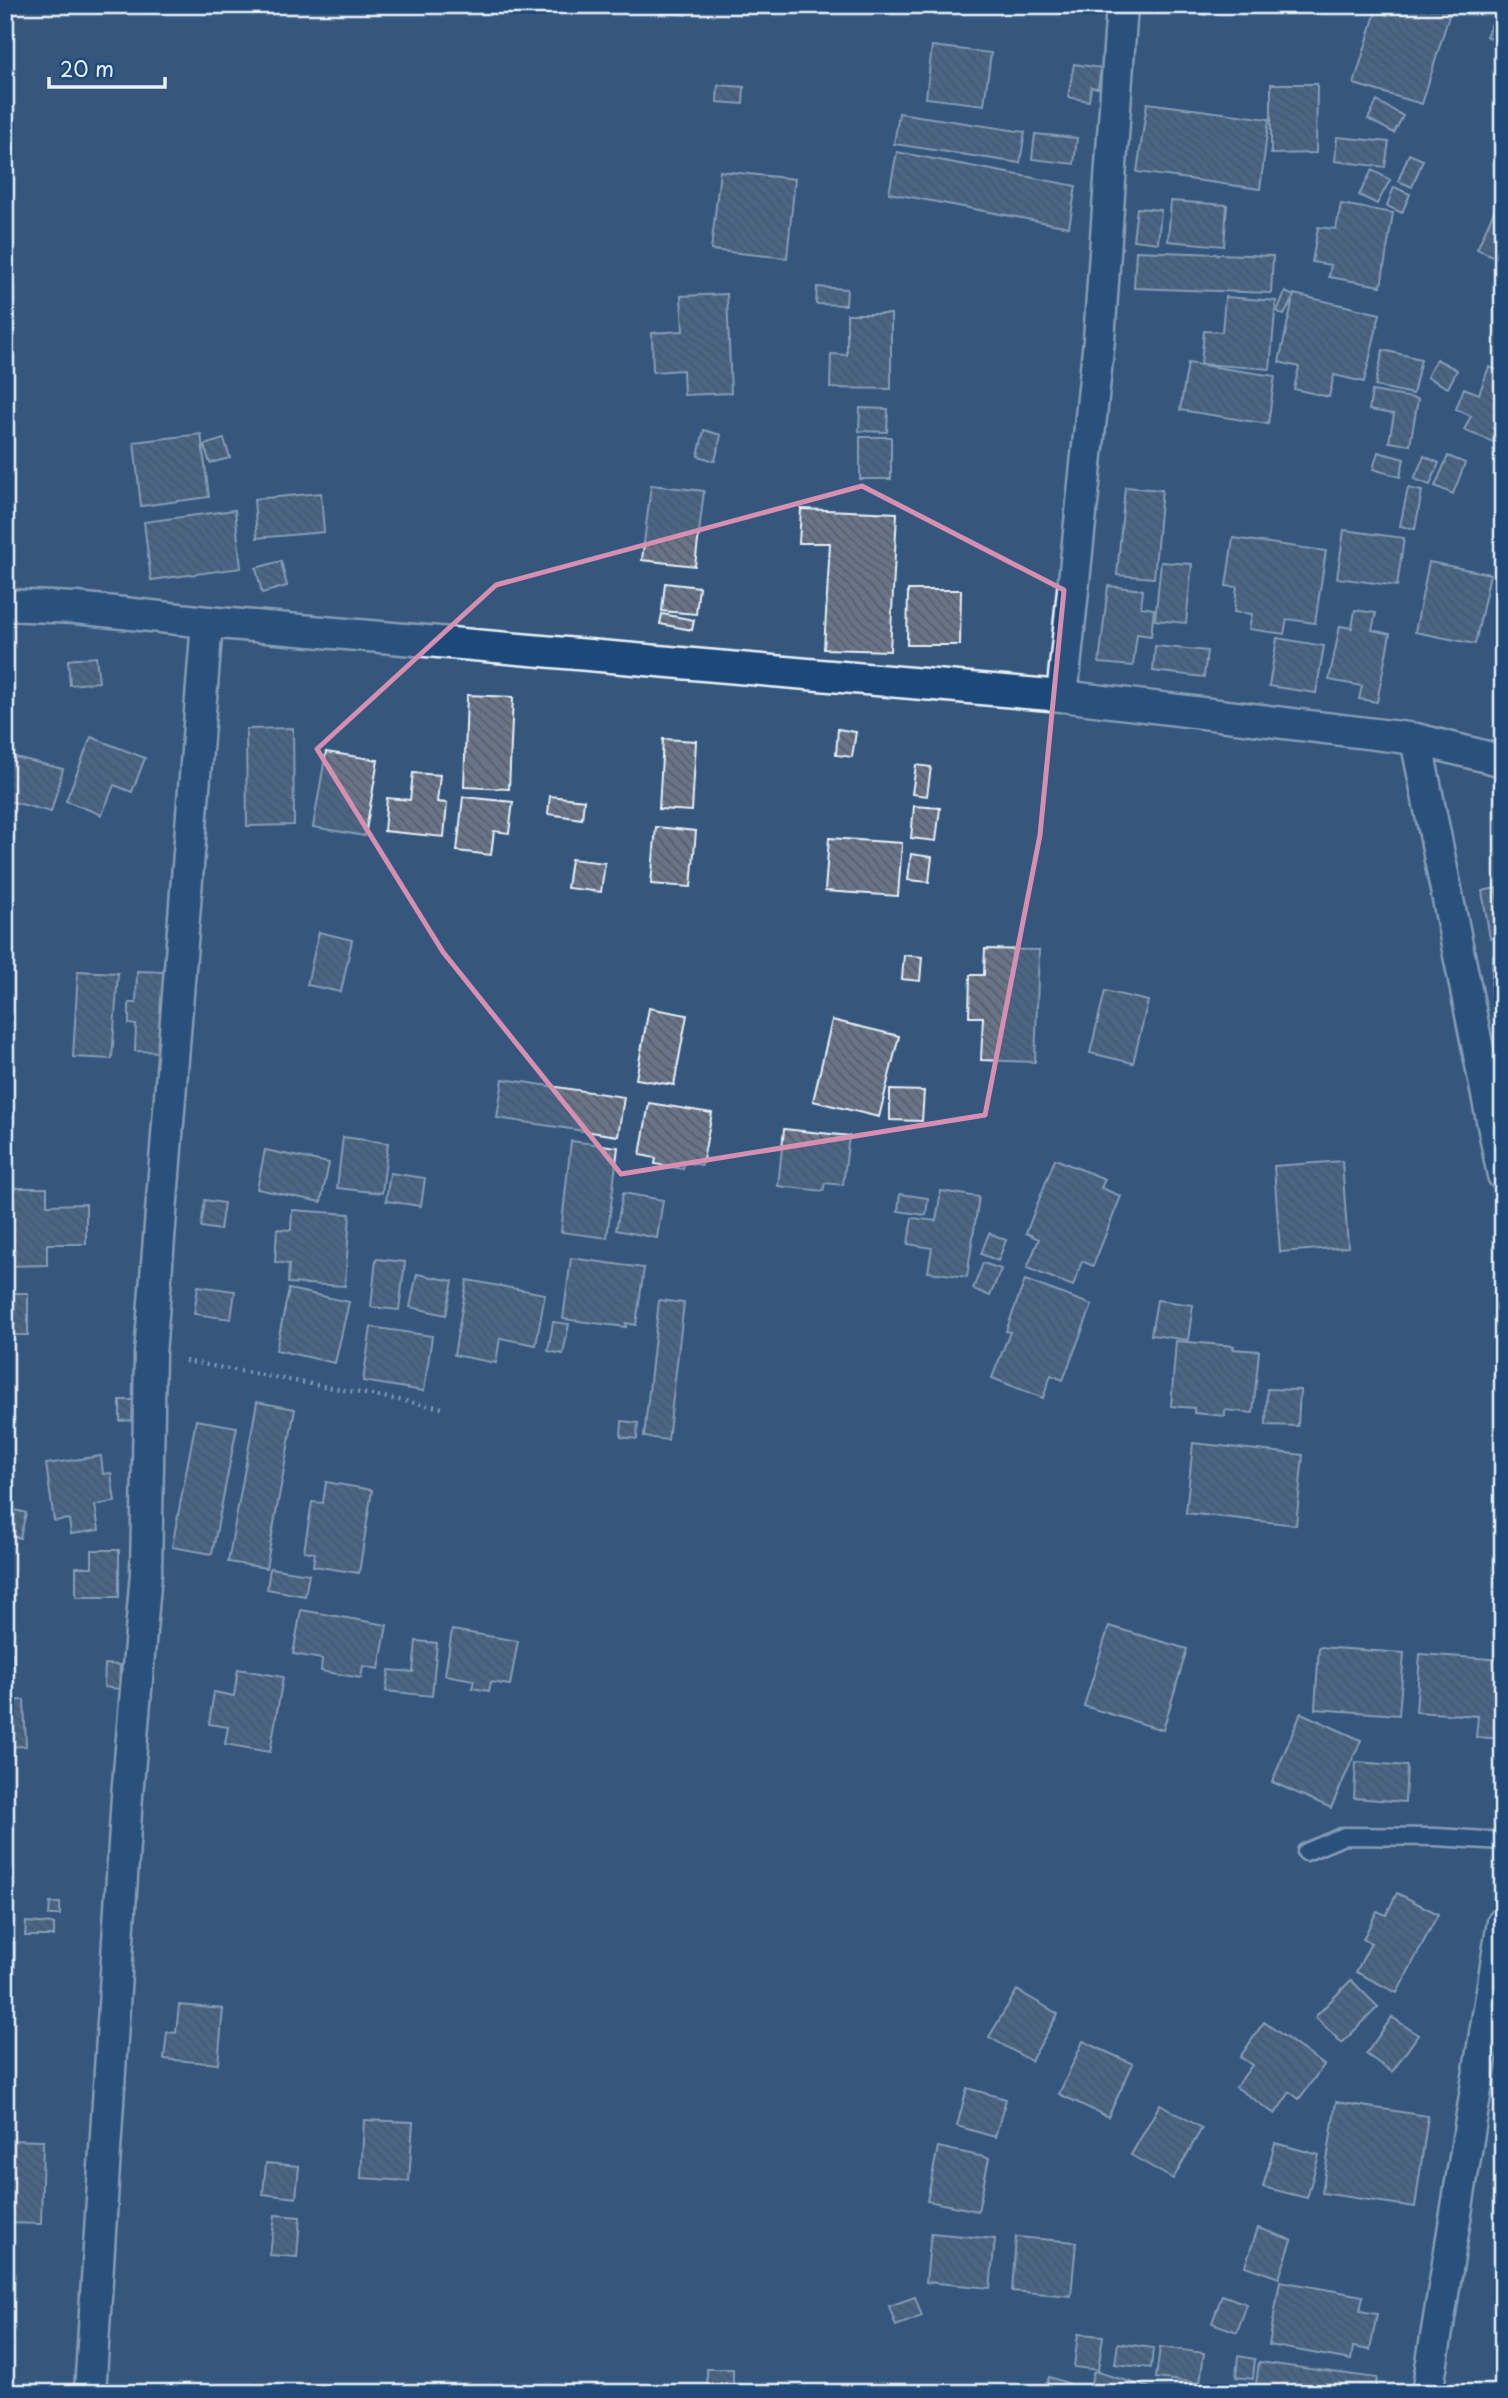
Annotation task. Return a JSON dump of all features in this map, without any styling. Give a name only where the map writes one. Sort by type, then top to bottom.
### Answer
[{"type":"street","points":[[1062,696],[1099,340],[1122,5]]},
{"type":"street","points":[[5,606],[76,608],[207,622],[1062,696],[1416,739],[1503,761]]},
{"type":"street","points":[[90,2393],[127,1796],[146,1573],[150,1354],[207,622]]},
{"type":"street","points":[[1416,739],[1503,1175]]},
{"type":"street","points":[[1427,2393],[1503,1922]]},
{"type":"lane","points":[[1306,1852],[1344,1836],[1436,1837],[1503,1842]]},
{"type":"path","points":[[150,1354],[443,1408]]},
{"type":"highlighted area","points":[[862,486],[1064,590],[1040,835],[985,1115],[621,1174],[443,952],[317,749],[496,585]]},
{"type":"building","points":[[607,5],[633,5],[633,11],[607,10]]},
{"type":"building","points":[[639,5],[687,5],[686,15],[639,11]]},
{"type":"building","points":[[1186,5],[1208,5],[1206,15],[1185,10]]},
{"type":"building","points":[[1390,5],[1434,5],[1450,12],[1422,104],[1354,84],[1376,11],[1387,15]]},
{"type":"building","points":[[1503,5],[1503,44],[1486,36]]},
{"type":"building","points":[[932,46],[991,53],[984,105],[926,98]]},
{"type":"building","points":[[1074,64],[1101,68],[1098,88],[1091,87],[1089,101],[1068,97]]},
{"type":"building","points":[[1271,84],[1317,84],[1316,153],[1271,154]]},
{"type":"building","points":[[718,85],[744,87],[743,104],[717,102]]},
{"type":"building","points":[[1377,101],[1403,116],[1394,133],[1368,119]]},
{"type":"building","points":[[1147,103],[1269,119],[1260,189],[1137,172]]},
{"type":"building","points":[[899,113],[1025,132],[1020,163],[894,144]]},
{"type":"building","points":[[1035,134],[1077,138],[1074,164],[1032,159]]},
{"type":"building","points":[[1337,137],[1389,142],[1385,167],[1335,161]]},
{"type":"building","points":[[897,152],[1076,186],[1069,227],[889,193]]},
{"type":"building","points":[[1409,154],[1423,160],[1412,187],[1398,181]]},
{"type":"building","points":[[1372,170],[1390,180],[1377,204],[1359,195]]},
{"type":"building","points":[[720,171],[795,179],[787,258],[711,250]]},
{"type":"building","points":[[1394,187],[1410,194],[1402,213],[1387,206]]},
{"type":"building","points":[[1171,201],[1227,205],[1224,246],[1168,241]]},
{"type":"building","points":[[1341,204],[1393,213],[1381,286],[1329,277],[1331,265],[1312,262],[1318,227],[1336,229]]},
{"type":"building","points":[[1137,208],[1161,210],[1158,243],[1133,240]]},
{"type":"building","points":[[1494,211],[1503,215],[1503,261],[1477,249]]},
{"type":"building","points":[[1136,251],[1273,256],[1271,293],[1134,288]]},
{"type":"building","points":[[817,287],[847,289],[846,305],[816,304]]},
{"type":"building","points":[[1285,292],[1294,296],[1284,315],[1277,311]]},
{"type":"building","points":[[727,294],[731,393],[684,395],[683,370],[653,372],[652,333],[683,331],[681,296]]},
{"type":"building","points":[[1294,294],[1380,314],[1364,382],[1334,375],[1329,397],[1294,389],[1299,367],[1279,362]]},
{"type":"building","points":[[1225,297],[1276,301],[1270,369],[1201,364],[1204,331],[1222,332]]},
{"type":"building","points":[[847,314],[891,314],[891,389],[830,388],[831,354],[847,355]]},
{"type":"building","points":[[1383,350],[1421,359],[1413,394],[1375,386]]},
{"type":"building","points":[[1436,359],[1457,370],[1448,388],[1427,377]]},
{"type":"building","points":[[1188,363],[1275,376],[1268,424],[1180,410]]},
{"type":"building","points":[[1489,367],[1503,372],[1503,446],[1464,430],[1471,416],[1456,409],[1464,388],[1479,394]]},
{"type":"building","points":[[1372,391],[1418,399],[1410,445],[1389,442],[1394,414],[1369,410]]},
{"type":"building","points":[[860,408],[888,409],[887,432],[859,431]]},
{"type":"building","points":[[704,430],[721,435],[715,461],[698,456]]},
{"type":"building","points":[[201,434],[209,497],[141,506],[134,442]]},
{"type":"building","points":[[860,437],[891,437],[891,479],[860,479]]},
{"type":"building","points":[[224,439],[230,458],[210,463],[204,445]]},
{"type":"building","points":[[1378,452],[1404,459],[1400,477],[1373,469]]},
{"type":"building","points":[[1424,456],[1439,463],[1430,485],[1414,479]]},
{"type":"building","points":[[1448,456],[1465,463],[1453,494],[1435,486]]},
{"type":"building","points":[[651,485],[704,491],[695,566],[642,560]]},
{"type":"building","points":[[1125,487],[1162,490],[1154,578],[1117,575]]},
{"type":"building","points":[[1408,488],[1422,491],[1415,529],[1400,526]]},
{"type":"building","points":[[321,493],[324,532],[257,538],[254,499]]},
{"type":"building","points":[[801,509],[897,513],[890,651],[824,649],[830,543],[799,543]]},
{"type":"building","points":[[235,510],[241,568],[151,580],[144,522]]},
{"type":"building","points":[[1344,530],[1404,538],[1397,586],[1337,578]]},
{"type":"building","points":[[1233,538],[1326,551],[1315,623],[1287,619],[1284,634],[1249,629],[1252,614],[1234,612],[1237,587],[1226,586]]},
{"type":"building","points":[[281,561],[287,586],[262,593],[256,568]]},
{"type":"building","points":[[1161,562],[1192,564],[1186,623],[1155,620]]},
{"type":"building","points":[[1429,562],[1490,574],[1475,644],[1415,632]]},
{"type":"building","points":[[665,583],[699,587],[696,614],[662,611]]},
{"type":"building","points":[[1108,586],[1143,590],[1141,607],[1154,609],[1151,636],[1137,634],[1133,666],[1099,663]]},
{"type":"building","points":[[908,590],[961,590],[960,645],[907,645]]},
{"type":"building","points":[[1355,610],[1376,613],[1372,630],[1390,634],[1377,702],[1359,699],[1362,686],[1329,680],[1340,626],[1352,628]]},
{"type":"building","points":[[662,614],[694,620],[692,630],[660,624]]},
{"type":"building","points":[[1277,638],[1324,646],[1316,693],[1269,686]]},
{"type":"building","points":[[1155,646],[1207,651],[1204,677],[1153,671]]},
{"type":"building","points":[[96,657],[99,682],[70,685],[68,660]]},
{"type":"building","points":[[467,695],[513,697],[509,789],[464,787]]},
{"type":"building","points":[[293,728],[294,825],[247,826],[246,729]]},
{"type":"building","points":[[838,729],[856,732],[852,757],[836,755]]},
{"type":"building","points":[[91,737],[145,758],[132,792],[114,785],[102,815],[66,801]]},
{"type":"building","points":[[663,739],[696,741],[692,811],[659,809]]},
{"type":"building","points":[[326,752],[378,760],[365,836],[313,827]]},
{"type":"building","points":[[7,755],[63,769],[51,812],[5,800]]},
{"type":"building","points":[[916,765],[931,767],[927,796],[912,794]]},
{"type":"building","points":[[413,773],[440,775],[437,802],[447,803],[444,837],[384,831],[387,798],[410,800]]},
{"type":"building","points":[[550,796],[584,800],[582,819],[548,814]]},
{"type":"building","points":[[463,797],[513,802],[509,833],[494,831],[491,855],[457,851]]},
{"type":"building","points":[[914,806],[940,808],[936,841],[911,838]]},
{"type":"building","points":[[656,827],[696,831],[691,887],[651,884]]},
{"type":"building","points":[[829,838],[902,843],[898,896],[825,891]]},
{"type":"building","points":[[911,854],[932,857],[929,882],[908,880]]},
{"type":"building","points":[[571,859],[605,863],[601,892],[567,888]]},
{"type":"building","points":[[1496,888],[1503,936],[1490,938],[1482,891]]},
{"type":"building","points":[[319,932],[352,940],[341,992],[307,985]]},
{"type":"building","points":[[985,949],[1039,950],[1035,1062],[981,1060],[983,1017],[969,1017],[970,975],[984,975]]},
{"type":"building","points":[[904,955],[922,957],[920,981],[902,979]]},
{"type":"building","points":[[1493,955],[1503,956],[1503,994],[1491,994]]},
{"type":"building","points":[[78,971],[118,973],[112,1059],[73,1057]]},
{"type":"building","points":[[137,971],[167,972],[165,1052],[135,1051],[136,1025],[129,1024],[129,1003],[136,1003]]},
{"type":"building","points":[[1105,991],[1148,1001],[1133,1063],[1090,1053]]},
{"type":"building","points":[[649,1008],[687,1015],[674,1085],[636,1079]]},
{"type":"building","points":[[832,1020],[899,1036],[879,1117],[813,1101]]},
{"type":"building","points":[[503,1079],[624,1097],[618,1136],[497,1118]]},
{"type":"building","points":[[890,1090],[924,1091],[922,1121],[890,1120]]},
{"type":"building","points":[[649,1103],[712,1113],[702,1165],[684,1162],[683,1169],[655,1164],[656,1158],[640,1155]]},
{"type":"building","points":[[784,1129],[849,1136],[843,1185],[825,1183],[823,1191],[778,1186]]},
{"type":"building","points":[[343,1137],[388,1143],[382,1193],[337,1188]]},
{"type":"building","points":[[571,1141],[618,1147],[607,1238],[561,1232]]},
{"type":"building","points":[[265,1150],[329,1163],[321,1202],[257,1189]]},
{"type":"building","points":[[1055,1159],[1105,1179],[1101,1188],[1121,1196],[1093,1266],[1082,1261],[1073,1286],[1027,1268],[1039,1239],[1026,1233]]},
{"type":"building","points":[[1342,1161],[1348,1247],[1280,1252],[1274,1166]]},
{"type":"building","points":[[390,1173],[425,1178],[421,1206],[386,1201]]},
{"type":"building","points":[[5,1188],[47,1188],[47,1205],[86,1204],[86,1244],[47,1244],[47,1265],[5,1266]]},
{"type":"building","points":[[941,1191],[979,1197],[967,1277],[928,1272],[932,1248],[908,1244],[912,1218],[936,1221]]},
{"type":"building","points":[[623,1193],[663,1200],[657,1238],[616,1230]]},
{"type":"building","points":[[900,1194],[928,1198],[926,1215],[898,1211]]},
{"type":"building","points":[[205,1200],[224,1203],[220,1230],[201,1227]]},
{"type":"building","points":[[292,1210],[350,1214],[345,1286],[288,1283],[289,1264],[275,1262],[277,1229],[291,1230]]},
{"type":"building","points":[[989,1233],[1006,1240],[998,1261],[981,1254]]},
{"type":"building","points":[[571,1258],[644,1268],[636,1325],[626,1323],[626,1327],[563,1319]]},
{"type":"building","points":[[376,1259],[405,1262],[399,1310],[371,1307]]},
{"type":"building","points":[[983,1263],[1001,1269],[990,1296],[973,1289]]},
{"type":"building","points":[[417,1274],[453,1281],[446,1315],[410,1307]]},
{"type":"building","points":[[467,1280],[545,1294],[536,1345],[500,1338],[496,1363],[454,1355]]},
{"type":"building","points":[[1025,1280],[1092,1305],[1063,1380],[1051,1375],[1043,1398],[992,1378],[1010,1332],[1006,1331]]},
{"type":"building","points":[[198,1286],[235,1291],[231,1319],[194,1314]]},
{"type":"building","points":[[289,1289],[349,1302],[335,1363],[276,1350]]},
{"type":"building","points":[[5,1293],[28,1293],[28,1335],[5,1335]]},
{"type":"building","points":[[659,1300],[684,1303],[668,1440],[644,1437]]},
{"type":"building","points":[[1157,1300],[1193,1305],[1188,1340],[1151,1335]]},
{"type":"building","points":[[553,1322],[569,1324],[563,1354],[548,1351]]},
{"type":"building","points":[[371,1327],[432,1336],[424,1391],[363,1381]]},
{"type":"building","points":[[1176,1341],[1259,1351],[1253,1413],[1225,1410],[1225,1416],[1194,1413],[1194,1408],[1171,1406]]},
{"type":"building","points":[[1267,1389],[1300,1390],[1298,1426],[1266,1425]]},
{"type":"building","points":[[120,1400],[138,1400],[137,1420],[120,1421]]},
{"type":"building","points":[[257,1402],[295,1409],[266,1568],[228,1562]]},
{"type":"building","points":[[196,1420],[237,1427],[212,1554],[172,1547]]},
{"type":"building","points":[[622,1421],[638,1423],[637,1439],[621,1437]]},
{"type":"building","points":[[1193,1443],[1303,1455],[1296,1525],[1186,1513]]},
{"type":"building","points":[[101,1456],[103,1474],[111,1473],[115,1502],[95,1505],[99,1530],[71,1534],[69,1519],[54,1521],[46,1464]]},
{"type":"building","points":[[326,1482],[372,1490],[359,1573],[313,1566],[315,1553],[304,1551],[312,1502],[323,1503]]},
{"type":"building","points":[[5,1507],[26,1513],[20,1538],[5,1534]]},
{"type":"building","points":[[92,1550],[119,1550],[119,1597],[76,1597],[76,1567],[92,1567]]},
{"type":"building","points":[[270,1568],[309,1574],[305,1596],[267,1589]]},
{"type":"building","points":[[301,1610],[387,1625],[379,1669],[363,1666],[361,1678],[321,1671],[322,1659],[293,1654]]},
{"type":"building","points":[[1109,1626],[1187,1649],[1163,1730],[1084,1706]]},
{"type":"building","points":[[452,1630],[518,1641],[510,1685],[491,1682],[489,1691],[472,1688],[474,1680],[445,1675]]},
{"type":"building","points":[[416,1641],[437,1643],[432,1696],[386,1691],[389,1670],[413,1672]]},
{"type":"building","points":[[1319,1647],[1404,1653],[1399,1715],[1315,1709]]},
{"type":"building","points":[[5,1653],[13,1653],[12,1685],[5,1685]]},
{"type":"building","points":[[1420,1654],[1503,1660],[1503,1739],[1476,1737],[1478,1716],[1416,1712]]},
{"type":"building","points":[[105,1664],[120,1665],[119,1689],[104,1687]]},
{"type":"building","points":[[238,1669],[283,1677],[270,1752],[225,1744],[228,1727],[209,1724],[214,1692],[234,1696]]},
{"type":"building","points":[[24,1700],[26,1746],[5,1747],[5,1701]]},
{"type":"building","points":[[1301,1713],[1361,1740],[1331,1808],[1272,1782]]},
{"type":"building","points":[[1356,1762],[1407,1766],[1405,1802],[1354,1798]]},
{"type":"building","points":[[1397,1893],[1438,1914],[1397,1993],[1356,1972],[1371,1943],[1363,1939],[1377,1911],[1386,1915]]},
{"type":"building","points":[[50,1903],[60,1903],[60,1915],[49,1915]]},
{"type":"building","points":[[26,1922],[54,1924],[54,1936],[25,1936]]},
{"type":"building","points":[[5,1943],[15,1943],[14,1978],[5,1978]]},
{"type":"building","points":[[1351,1980],[1378,2007],[1342,2043],[1315,2017]]},
{"type":"building","points":[[1017,1990],[1058,2014],[1031,2061],[989,2037]]},
{"type":"building","points":[[179,2005],[223,2009],[218,2064],[164,2059],[167,2032],[176,2033]]},
{"type":"building","points":[[1392,2017],[1418,2035],[1392,2072],[1366,2054]]},
{"type":"building","points":[[1264,2022],[1324,2065],[1299,2099],[1290,2092],[1275,2114],[1236,2087],[1252,2065],[1240,2057]]},
{"type":"building","points":[[1083,2041],[1133,2064],[1108,2117],[1059,2094]]},
{"type":"building","points":[[967,2088],[1006,2099],[995,2137],[957,2126]]},
{"type":"building","points":[[1336,2102],[1428,2116],[1415,2207],[1322,2193]]},
{"type":"building","points":[[1160,2104],[1202,2128],[1173,2179],[1131,2155]]},
{"type":"building","points":[[364,2120],[413,2122],[409,2181],[361,2178]]},
{"type":"building","points":[[5,2140],[43,2141],[41,2224],[5,2223]]},
{"type":"building","points":[[1275,2143],[1319,2155],[1307,2198],[1263,2187]]},
{"type":"building","points":[[938,2147],[989,2158],[978,2211],[927,2201]]},
{"type":"building","points":[[266,2163],[299,2166],[296,2198],[263,2194]]},
{"type":"building","points":[[275,2215],[300,2217],[297,2257],[270,2255]]},
{"type":"building","points":[[1258,2228],[1292,2240],[1279,2278],[1245,2266]]},
{"type":"building","points":[[931,2233],[995,2239],[990,2288],[926,2282]]},
{"type":"building","points":[[1016,2237],[1076,2242],[1071,2296],[1012,2291]]},
{"type":"building","points":[[1280,2281],[1363,2296],[1360,2311],[1377,2314],[1370,2350],[1353,2347],[1351,2360],[1269,2345]]},
{"type":"building","points":[[1222,2295],[1247,2304],[1237,2332],[1212,2323]]},
{"type":"building","points":[[915,2297],[922,2316],[896,2326],[889,2306]]},
{"type":"building","points":[[1078,2334],[1103,2336],[1098,2370],[1074,2367]]},
{"type":"building","points":[[1118,2343],[1153,2348],[1151,2368],[1115,2364]]},
{"type":"building","points":[[1160,2347],[1204,2353],[1200,2383],[1156,2378]]},
{"type":"building","points":[[1238,2356],[1255,2359],[1253,2379],[1236,2377]]},
{"type":"building","points":[[1259,2362],[1377,2378],[1375,2393],[1255,2393]]},
{"type":"building","points":[[707,2369],[733,2369],[733,2393],[707,2393]]},
{"type":"building","points":[[1094,2371],[1167,2393],[1088,2393]]},
{"type":"building","points":[[1049,2377],[1070,2384],[1067,2393],[1044,2393]]}]
